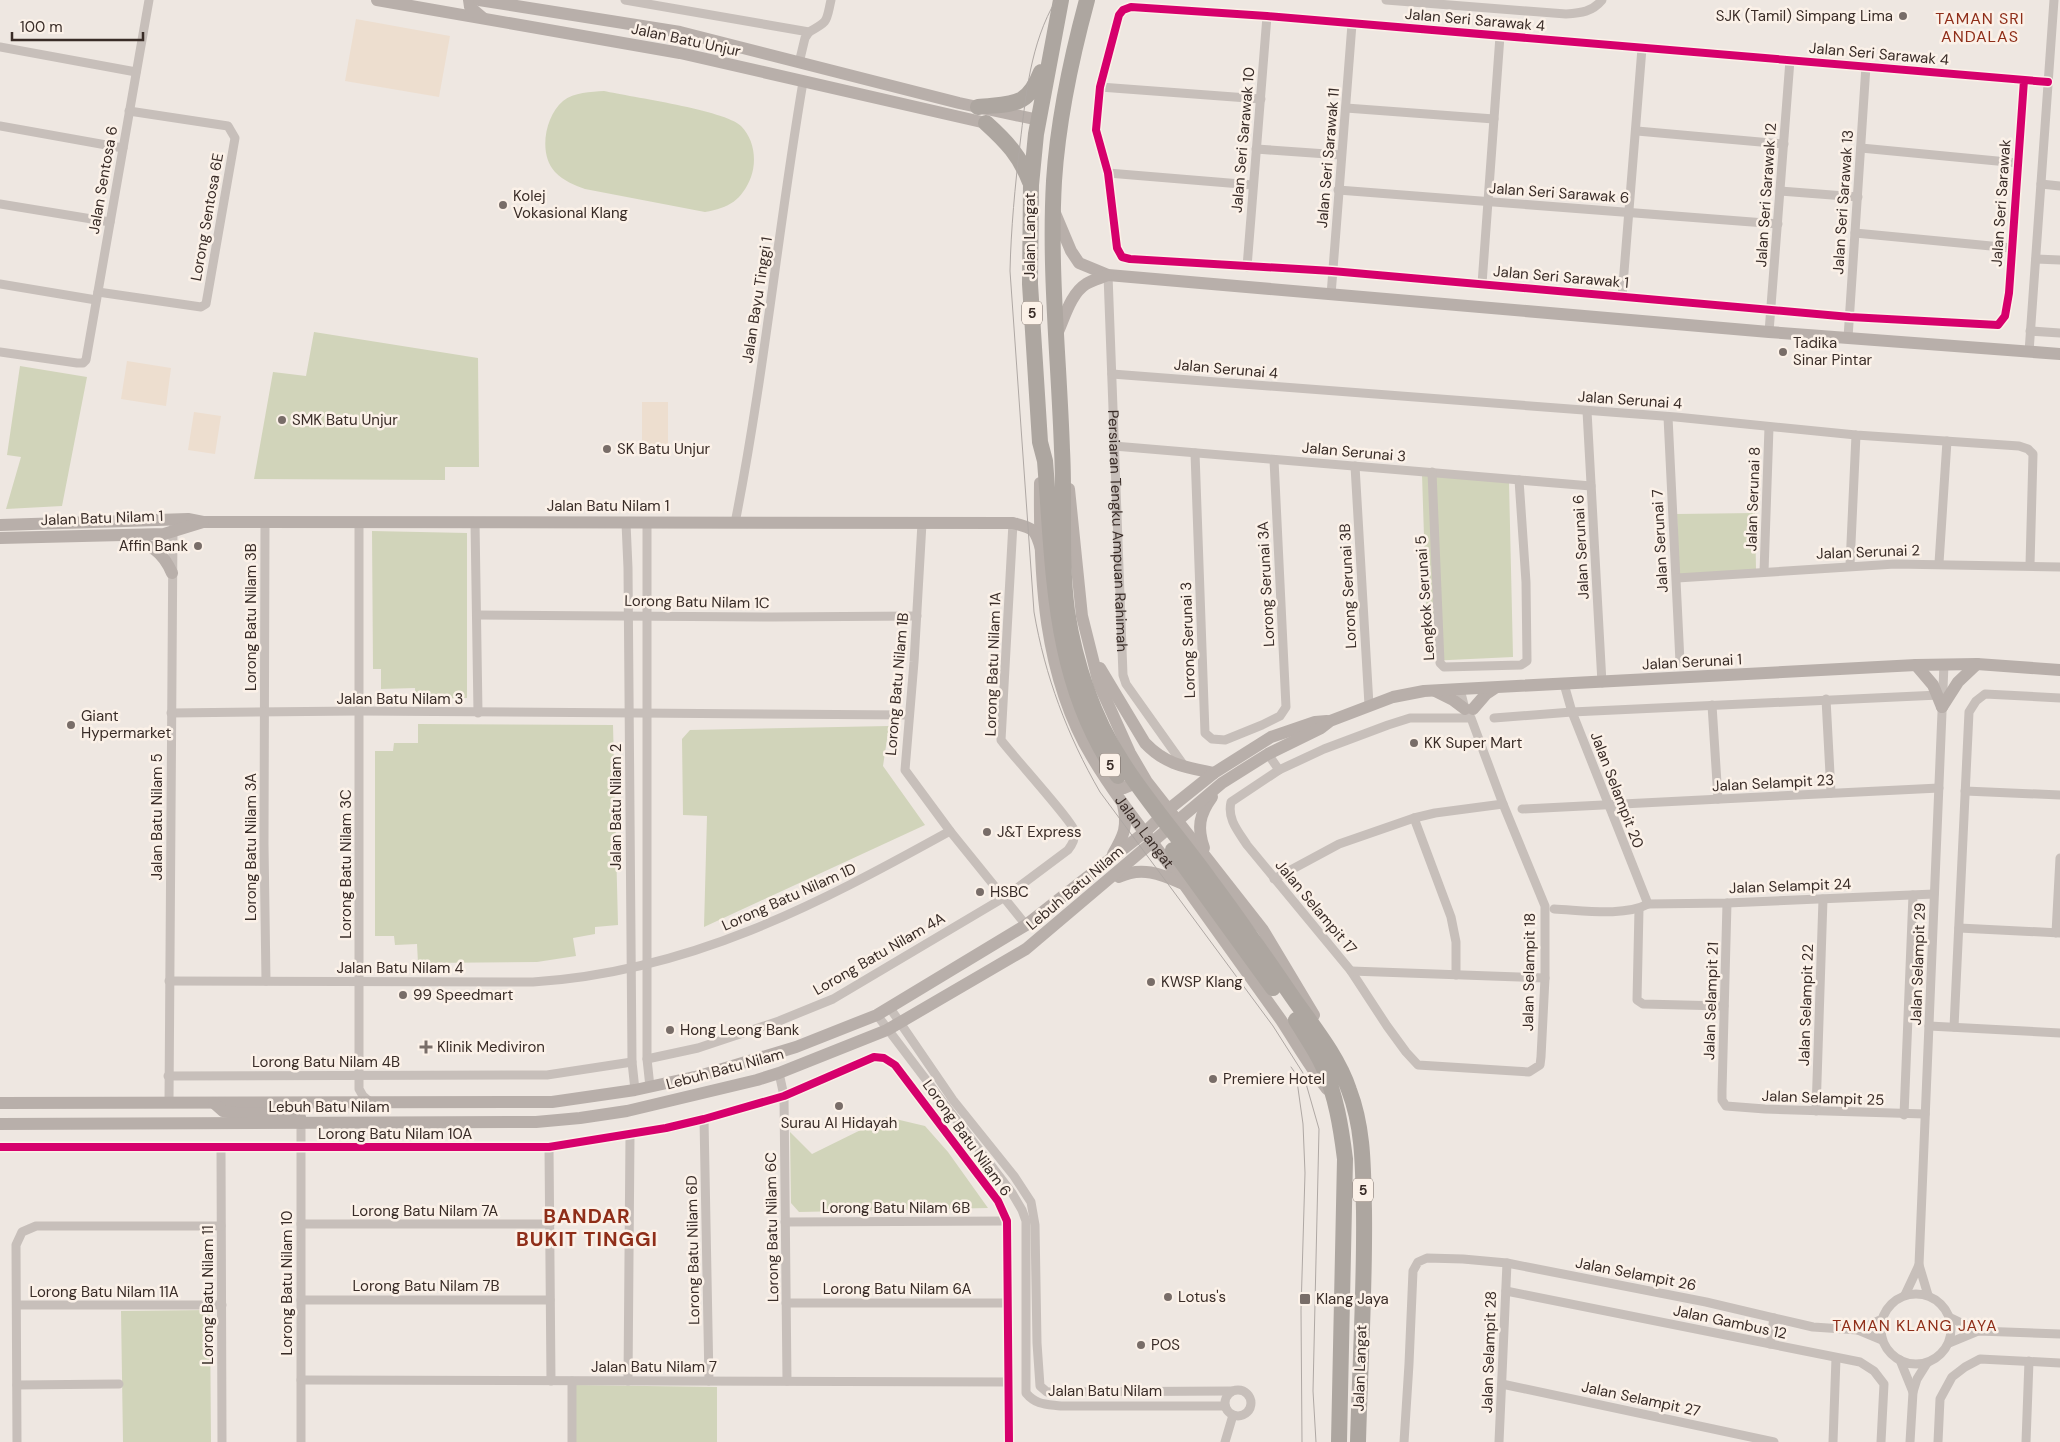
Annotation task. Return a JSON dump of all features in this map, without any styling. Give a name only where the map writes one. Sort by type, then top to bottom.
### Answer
[{"type":"highway","name":"5","points":[[1039,120],[1061,0]]},
{"type":"highway","name":"5","points":[[1056,336],[1052,270],[1053,210],[1060,124],[1071,64],[1087,0]]},
{"type":"highway","points":[[978,107],[1020,102],[1030,94],[1037,84],[1051,47]]},
{"type":"highway","points":[[1039,120],[1060,124]]},
{"type":"highway","name":"Jalan Langat","points":[[1039,120],[1031,185],[1030,284],[1040,442],[1056,522],[1067,610],[1078,659],[1095,710],[1119,759],[1147,799],[1209,878],[1264,966],[1322,1065],[1334,1096],[1341,1126],[1345,1159],[1339,1442]]},
{"type":"highway","points":[[986,123],[1007,142],[1018,157],[1023,164],[1031,185]]},
{"type":"highway","name":"Jalan Langat","points":[[1056,336],[1063,454],[1056,522]]},
{"type":"highway","name":"Jalan Langat","points":[[1264,966],[1334,1058],[1349,1089],[1360,1131],[1363,1169],[1364,1246],[1358,1442]]},
{"type":"main road","name":"Jalan Batu Unjur","points":[[377,0],[680,53],[986,123]]},
{"type":"main road","points":[[468,0],[470,7],[483,18]]},
{"type":"main road","name":"Jalan Batu Unjur","points":[[480,0],[680,32],[978,107],[1039,120]]},
{"type":"main road","points":[[1053,210],[1071,251],[1079,263],[1108,275],[1769,332],[2060,354]]},
{"type":"main road","points":[[1056,336],[1074,296],[1086,284],[1108,275]]},
{"type":"main road","name":"Jalan Langat","points":[[1040,442],[1041,572],[1048,636],[1066,701],[1091,756],[1122,802],[1181,883],[1192,895],[1326,1088],[1334,1096]]},
{"type":"main road","name":"Jalan Langat","points":[[1063,454],[1074,522],[1082,616],[1099,684],[1130,753],[1148,782],[1263,930],[1315,1017],[1334,1058]]},
{"type":"main road","points":[[1013,523],[1033,514],[1040,494]]},
{"type":"main road","name":"Jalan Batu Nilam 1","points":[[0,538],[123,535],[203,522],[1013,523]]},
{"type":"main road","points":[[1013,523],[1028,527],[1036,532],[1041,549]]},
{"type":"main road","name":"Jalan Batu Nilam 1","points":[[0,525],[173,526]]},
{"type":"main road","points":[[123,535],[155,548],[163,556],[172,573]]},
{"type":"main road","points":[[1090,648],[1144,743],[1166,761],[1214,773]]},
{"type":"main road","name":"Jalan Serunai 1","points":[[1330,721],[1369,705],[1407,694],[1435,691],[1944,664],[1977,664],[2060,670]]},
{"type":"main road","points":[[1916,665],[1933,685],[1940,701],[1977,664]]},
{"type":"main road","points":[[1435,691],[1453,700],[1470,712],[1486,694],[1495,688]]},
{"type":"main road","name":"Lebuh Batu Nilam","points":[[0,1124],[536,1122],[627,1111],[716,1091],[779,1073],[887,1030],[1026,949],[1222,783],[1268,754],[1321,728],[1330,721]]},
{"type":"main road","name":"Lebuh Batu Nilam","points":[[0,1103],[552,1102],[635,1090],[699,1076],[796,1046],[877,1015],[890,1008],[1026,925],[1145,832],[1169,809],[1214,773],[1271,738],[1315,722],[1330,721]]},
{"type":"main road","points":[[1102,772],[1124,788],[1132,785],[1136,782],[1138,775],[1130,753]]},
{"type":"main road","points":[[1206,856],[1199,835],[1199,824],[1206,805],[1222,783]]},
{"type":"main road","points":[[1111,858],[1125,830],[1126,819],[1122,802]]},
{"type":"main road","points":[[1192,895],[1187,881],[1188,872],[1194,865],[1206,865],[1225,879]]},
{"type":"main road","points":[[1102,886],[1129,872],[1137,871],[1156,872],[1181,883]]},
{"type":"main road","points":[[635,1090],[636,1096],[639,1099],[664,1102]]},
{"type":"main road","points":[[214,1103],[223,1111],[236,1113],[296,1114],[300,1117],[301,1123]]},
{"type":"street","name":"Jalan Sentosa 6","points":[[0,352],[83,363],[86,360],[149,0]]},
{"type":"street","points":[[625,0],[809,32],[821,27],[827,21],[831,0]]},
{"type":"street","points":[[1386,0],[1566,14],[1586,12],[1596,7],[1602,0]]},
{"type":"street","points":[[2029,352],[2048,82],[2056,4]]},
{"type":"street","name":"Jalan Seri Sarawak 4","points":[[1122,257],[1118,248],[1108,173],[1096,130],[1100,87],[1119,15],[1123,10],[1131,7],[1267,16],[2048,82]]},
{"type":"street","name":"Jalan Seri Sarawak 10","points":[[1247,267],[1267,16]]},
{"type":"street","name":"Jalan Seri Sarawak 11","points":[[1331,295],[1352,24]]},
{"type":"street","points":[[799,63],[805,38],[809,32]]},
{"type":"street","points":[[1482,284],[1500,36]]},
{"type":"street","points":[[0,47],[136,72]]},
{"type":"street","points":[[1622,297],[1628,212],[1637,131],[1642,48]]},
{"type":"street","name":"Jalan Seri Sarawak 12","points":[[1769,332],[1790,60]]},
{"type":"street","name":"Jalan Seri Sarawak 13","points":[[1848,338],[1866,66]]},
{"type":"street","name":"Jalan Seri Sarawak","points":[[1998,325],[2005,316],[2009,293],[2024,80]]},
{"type":"street","name":"Jalan Bayu Tinggi 1","points":[[735,523],[769,320],[785,194],[803,82]]},
{"type":"street","points":[[1100,87],[1261,99]]},
{"type":"street","points":[[1346,108],[1494,119]]},
{"type":"street","name":"Lorong Sentosa 6E","points":[[97,296],[201,307],[206,304],[235,138],[228,126],[129,111]]},
{"type":"street","points":[[0,126],[123,148]]},
{"type":"street","points":[[1637,131],[1784,144]]},
{"type":"street","points":[[1861,148],[2018,163]]},
{"type":"street","points":[[1256,149],[1341,154]]},
{"type":"street","points":[[1108,173],[1253,185]]},
{"type":"street","points":[[2041,184],[2060,186],[2060,178]]},
{"type":"street","name":"Jalan Seri Sarawak 6","points":[[1338,190],[1778,224]]},
{"type":"street","points":[[1780,191],[1858,196]]},
{"type":"street","points":[[0,204],[110,222]]},
{"type":"street","points":[[1855,233],[2012,248]]},
{"type":"street","name":"Jalan Seri Sarawak 1","points":[[1122,257],[1247,267],[1332,271],[1850,317],[1998,325]]},
{"type":"street","points":[[2036,259],[2060,260]]},
{"type":"street","name":"Persiaran Tengku Ampuan Rahimah","points":[[1108,275],[1122,664],[1126,684],[1185,767]]},
{"type":"street","points":[[0,284],[97,296]]},
{"type":"street","points":[[2030,331],[2060,333]]},
{"type":"street","name":"Jalan Serunai 4","points":[[1112,374],[1668,417],[1856,435],[2018,446],[2028,449],[2033,454],[2030,565]]},
{"type":"street","name":"Jalan Serunai 6","points":[[1587,411],[1602,683]]},
{"type":"street","name":"Jalan Serunai 7","points":[[1668,417],[1680,662]]},
{"type":"street","name":"Jalan Serunai 8","points":[[1764,572],[1769,427]]},
{"type":"street","points":[[1850,565],[1856,435]]},
{"type":"street","points":[[1939,563],[1947,441]]},
{"type":"street","name":"Jalan Serunai 3","points":[[1114,446],[1591,486]]},
{"type":"street","name":"Lorong Serunai 3","points":[[1195,453],[1205,733],[1212,739],[1225,740],[1280,716],[1286,707]]},
{"type":"street","name":"Lorong Serunai 3A","points":[[1274,460],[1286,707]]},
{"type":"street","name":"Lorong Serunai 3B","points":[[1355,466],[1369,705]]},
{"type":"street","name":"Lengkok Serunai 5","points":[[1432,472],[1440,664],[1444,667],[1520,665],[1527,661],[1526,582],[1519,480]]},
{"type":"street","name":"Lorong Batu Nilam 3B","points":[[264,712],[265,522]]},
{"type":"street","name":"Lorong Batu Nilam 3C","points":[[359,522],[359,1076],[360,1089],[363,1096],[370,1102]]},
{"type":"street","points":[[475,522],[478,713]]},
{"type":"street","name":"Jalan Batu Nilam 2","points":[[626,523],[632,1062],[635,1090]]},
{"type":"street","points":[[647,523],[647,1060],[650,1087]]},
{"type":"street","name":"Lorong Batu Nilam 1B","points":[[922,523],[905,770],[950,831],[1026,925]]},
{"type":"street","name":"Lorong Batu Nilam 1A","points":[[1005,897],[1068,850],[1073,842],[1075,831],[1069,820],[1001,740],[1013,523]]},
{"type":"street","name":"Jalan Batu Nilam 5","points":[[169,1102],[173,526]]},
{"type":"street","name":"Jalan Serunai 2","points":[[1677,578],[1850,565],[1939,563],[2060,566]]},
{"type":"street","name":"Lorong Batu Nilam 1C","points":[[477,615],[917,616]]},
{"type":"street","name":"Jalan Selampit 29","points":[[1928,1295],[1919,1265],[1939,788],[1940,701],[1944,664]]},
{"type":"street","name":"Jalan Selampit 20","points":[[1564,684],[1572,712],[1648,904]]},
{"type":"street","name":"Jalan Selampit 18","points":[[1428,1066],[1529,1072],[1540,1065],[1545,978],[1545,906],[1503,804],[1470,712],[1466,689]]},
{"type":"street","points":[[1954,1027],[1969,712],[1976,701],[1986,694],[2060,698]]},
{"type":"street","points":[[1826,700],[1831,793]]},
{"type":"street","points":[[1494,718],[1572,712],[1826,700],[1940,701]]},
{"type":"street","points":[[1712,705],[1718,799]]},
{"type":"street","name":"Jalan Batu Nilam 3","points":[[171,713],[360,711],[629,714]]},
{"type":"street","name":"Lorong Batu Nilam 3A","points":[[264,712],[266,981]]},
{"type":"street","points":[[1268,754],[1279,770],[1324,749],[1410,718],[1470,712]]},
{"type":"street","points":[[629,714],[910,715]]},
{"type":"street","name":"Jalan Selampit 17","points":[[1279,770],[1231,802],[1230,812],[1233,823],[1247,845],[1274,879],[1351,971],[1406,1052],[1418,1065],[1428,1066]]},
{"type":"street","name":"Jalan Selampit 23","points":[[1522,809],[1939,788]]},
{"type":"street","points":[[1965,791],[2060,795]]},
{"type":"street","points":[[1274,879],[1339,844],[1414,818],[1435,813],[1503,804]]},
{"type":"street","points":[[1414,818],[1451,916],[1456,942],[1456,975]]},
{"type":"street","name":"Lorong Batu Nilam 1D","points":[[631,968],[706,948],[775,921],[849,886],[950,831]]},
{"type":"street","points":[[1958,928],[2058,933],[2060,858]]},
{"type":"street","name":"Jalan Selampit 24","points":[[1648,904],[1727,903],[1934,894]]},
{"type":"street","name":"Jalan Selampit 29","points":[[1904,1114],[1913,895]]},
{"type":"street","name":"Lorong Batu Nilam 4A","points":[[647,1060],[707,1045],[779,1021],[833,999],[1005,897]]},
{"type":"street","name":"Jalan Selampit 22","points":[[1816,1111],[1824,899]]},
{"type":"street","name":"Jalan Selampit 21","points":[[1722,1100],[1727,903]]},
{"type":"street","points":[[1554,909],[1623,911],[1639,909],[1648,904]]},
{"type":"street","points":[[1639,909],[1637,1000],[1643,1004],[1724,1006]]},
{"type":"street","name":"Jalan Batu Nilam 4","points":[[169,981],[534,982],[631,968]]},
{"type":"street","points":[[1351,971],[1545,978]]},
{"type":"street","name":"Jalan Batu Nilam","points":[[890,1008],[953,1100],[1014,1176],[1031,1202],[1035,1224],[1037,1352],[1040,1386],[1043,1390],[1047,1392],[1232,1390]]},
{"type":"street","name":"Jalan Batu Nilam","points":[[877,1015],[1012,1193],[1022,1210],[1026,1221],[1026,1392],[1033,1401],[1040,1404],[1061,1406],[1225,1406]]},
{"type":"street","points":[[1929,1026],[2060,1033]]},
{"type":"street","name":"Lorong Batu Nilam 6","points":[[784,1096],[874,1057],[884,1058],[895,1065],[998,1201],[1007,1221],[1009,1442]]},
{"type":"street","name":"Lorong Batu Nilam 4B","points":[[168,1076],[547,1075],[632,1062]]},
{"type":"street","name":"Lorong Batu Nilam 6C","points":[[779,1073],[784,1096],[787,1382]]},
{"type":"street","name":"Lorong Batu Nilam 10A","points":[[0,1147],[549,1148],[704,1119],[784,1096]]},
{"type":"street","name":"Jalan Selampit 25","points":[[1722,1100],[1726,1106],[1733,1108],[1925,1114]]},
{"type":"street","name":"Lorong Batu Nilam 6D","points":[[704,1119],[709,1381]]},
{"type":"street","name":"Lorong Batu Nilam 10","points":[[301,1123],[301,1442]]},
{"type":"street","points":[[628,1381],[630,1134]]},
{"type":"street","points":[[962,1152],[966,1134]]},
{"type":"street","name":"Lorong Batu Nilam 11","points":[[222,1147],[222,1442]]},
{"type":"street","points":[[549,1148],[551,1381]]},
{"type":"street","name":"Lorong Batu Nilam 6B","points":[[785,1222],[1007,1221]]},
{"type":"street","name":"Lorong Batu Nilam 7A","points":[[301,1224],[550,1224]]},
{"type":"street","points":[[17,1442],[16,1245],[22,1232],[36,1226],[222,1226]]},
{"type":"street","name":"Jalan Selampit 26","points":[[1404,1442],[1413,1272],[1418,1262],[1427,1258],[1463,1258],[1507,1263],[1706,1302],[1814,1327],[1845,1331],[1858,1330],[1882,1319]]},
{"type":"street","name":"Jalan Selampit 28","points":[[1499,1442],[1507,1263]]},
{"type":"street","name":"Jalan Selampit 29","points":[[1905,1295],[1919,1265]]},
{"type":"street","name":"Jalan Gambus 12","points":[[1506,1291],[1860,1362],[1874,1370],[1884,1384],[1881,1442]]},
{"type":"street","points":[[1900,1360],[1918,1364],[1927,1362],[1940,1355],[1949,1343],[1952,1335],[1951,1318],[1946,1308],[1938,1300],[1928,1295],[1916,1293],[1905,1295],[1890,1304],[1882,1319],[1882,1340],[1886,1348],[1900,1360],[1913,1392]]},
{"type":"street","name":"Lorong Batu Nilam 7B","points":[[301,1300],[550,1300]]},
{"type":"street","name":"Lorong Batu Nilam 6A","points":[[786,1303],[1008,1302]]},
{"type":"street","name":"Lorong Batu Nilam 11A","points":[[16,1305],[222,1305]]},
{"type":"street","points":[[1770,1344],[1774,1318]]},
{"type":"street","points":[[1951,1318],[1978,1331],[2060,1334]]},
{"type":"street","name":"Jalan Selampit 26","points":[[1858,1330],[1882,1340]]},
{"type":"street","points":[[1949,1343],[1978,1331]]},
{"type":"street","points":[[1833,1442],[1836,1358]]},
{"type":"street","points":[[1938,1442],[1940,1399],[1952,1377],[1965,1367],[1980,1359],[2060,1363]]},
{"type":"street","points":[[2026,1442],[2029,1361]]},
{"type":"street","points":[[1910,1442],[1913,1392],[1917,1379],[1927,1362]]},
{"type":"street","name":"Jalan Batu Nilam 7","points":[[301,1380],[1008,1382]]},
{"type":"street","points":[[572,1381],[572,1442]]},
{"type":"street","points":[[17,1385],[118,1384]]},
{"type":"street","name":"Jalan Selampit 27","points":[[1502,1384],[1774,1442]]},
{"type":"street","points":[[1033,1401],[1043,1390]]},
{"type":"street","points":[[1232,1390],[1242,1390],[1247,1393],[1251,1402],[1250,1407],[1243,1415],[1233,1415],[1228,1412],[1225,1406],[1225,1398],[1232,1390]]},
{"type":"street","points":[[1225,1442],[1233,1415]]},
{"type":"green space","points":[[604,91],[698,109],[732,120],[741,126],[749,137],[754,157],[751,177],[743,192],[734,202],[705,212],[585,189],[562,178],[550,164],[545,146],[548,125],[552,116],[567,98],[583,93]]},
{"type":"green space","points":[[314,332],[478,358],[479,467],[445,467],[445,480],[254,479],[273,372],[306,376]]},
{"type":"green space","points":[[20,366],[87,377],[62,506],[6,509],[21,457],[7,455]]},
{"type":"green space","points":[[1422,474],[1509,482],[1513,657],[1428,661]]},
{"type":"green space","points":[[1755,513],[1756,570],[1679,575],[1677,514]]},
{"type":"green space","points":[[372,531],[467,533],[467,698],[415,699],[415,688],[381,689],[381,669],[373,669]]},
{"type":"green space","points":[[418,724],[613,725],[618,925],[595,927],[595,934],[573,938],[576,956],[537,962],[418,963],[417,944],[395,945],[394,936],[375,936],[375,751],[393,751],[394,743],[418,743]]},
{"type":"green space","points":[[889,726],[883,766],[925,825],[704,927],[707,816],[683,815],[682,739],[690,730]]},
{"type":"green space","points":[[887,1117],[925,1126],[948,1152],[988,1208],[799,1212],[791,1203],[790,1132],[812,1154]]},
{"type":"green space","points":[[210,1310],[211,1442],[123,1442],[121,1311]]},
{"type":"green space","points":[[575,1385],[717,1387],[717,1442],[575,1442]]},
{"type":"shaded area","points":[[356,19],[450,36],[439,97],[345,81]]},
{"type":"shaded area","points":[[127,361],[171,368],[166,406],[121,399]]},
{"type":"shaded area","points":[[642,402],[668,402],[668,447],[642,447]]},
{"type":"shaded area","points":[[194,412],[221,416],[215,454],[188,450]]},
{"type":"tram line","points":[[1056,0],[1040,34],[1030,70],[1016,176],[1010,271],[1034,612],[1044,659],[1059,705],[1077,749],[1100,792],[1273,1026],[1303,1073],[1319,1129],[1313,1391],[1316,1442]]},
{"type":"tram line","points":[[1291,1067],[1296,1074],[1303,1124],[1305,1173],[1301,1310],[1302,1442]]},
{"type":"cycle path","points":[[2024,80],[2009,293],[2005,316],[1998,325],[1850,317],[1332,271],[1130,259],[1122,257],[1117,248],[1108,173],[1096,130],[1100,87],[1119,15],[1123,10],[1131,7],[1267,16],[2048,82]]},
{"type":"cycle path","points":[[0,1147],[549,1147],[666,1128],[704,1119],[784,1096],[874,1057],[884,1058],[895,1065],[998,1201],[1007,1221],[1009,1442]]},
{"type":"place","name":"SJK (Tamil) Simpang Lima","points":[[1903,16]]},
{"type":"place","name":"Kolej Vokasional Klang","points":[[503,205]]},
{"type":"place","name":"Tadika Sinar Pintar","points":[[1783,352]]},
{"type":"place","name":"SMK Batu Unjur","points":[[282,420]]},
{"type":"place","name":"SK Batu Unjur","points":[[607,449]]},
{"type":"place","name":"Affin Bank","points":[[198,546]]},
{"type":"place","name":"Giant Hypermarket","points":[[71,725]]},
{"type":"place","name":"KK Super Mart","points":[[1414,743]]},
{"type":"place","name":"J&T Express","points":[[987,832]]},
{"type":"place","name":"HSBC","points":[[980,892]]},
{"type":"place","name":"KWSP Klang","points":[[1151,982]]},
{"type":"place","name":"99 Speedmart","points":[[403,995]]},
{"type":"place","name":"Hong Leong Bank","points":[[670,1030]]},
{"type":"place","name":"Klinik Mediviron","points":[[426,1047]]},
{"type":"place","name":"Premiere Hotel","points":[[1213,1079]]},
{"type":"place","name":"Surau Al Hidayah","points":[[839,1106]]},
{"type":"place","name":"Lotus's","points":[[1168,1297]]},
{"type":"place","name":"Klang Jaya","points":[[1305,1299]]},
{"type":"place","name":"POS","points":[[1141,1345]]},
{"type":"district","name":"TAMAN SRI ANDALAS","points":[[1980,27]]},
{"type":"district","name":"BANDAR BUKIT TINGGI","points":[[587,1228]]},
{"type":"district","name":"TAMAN KLANG JAYA","points":[[1915,1325]]}]
